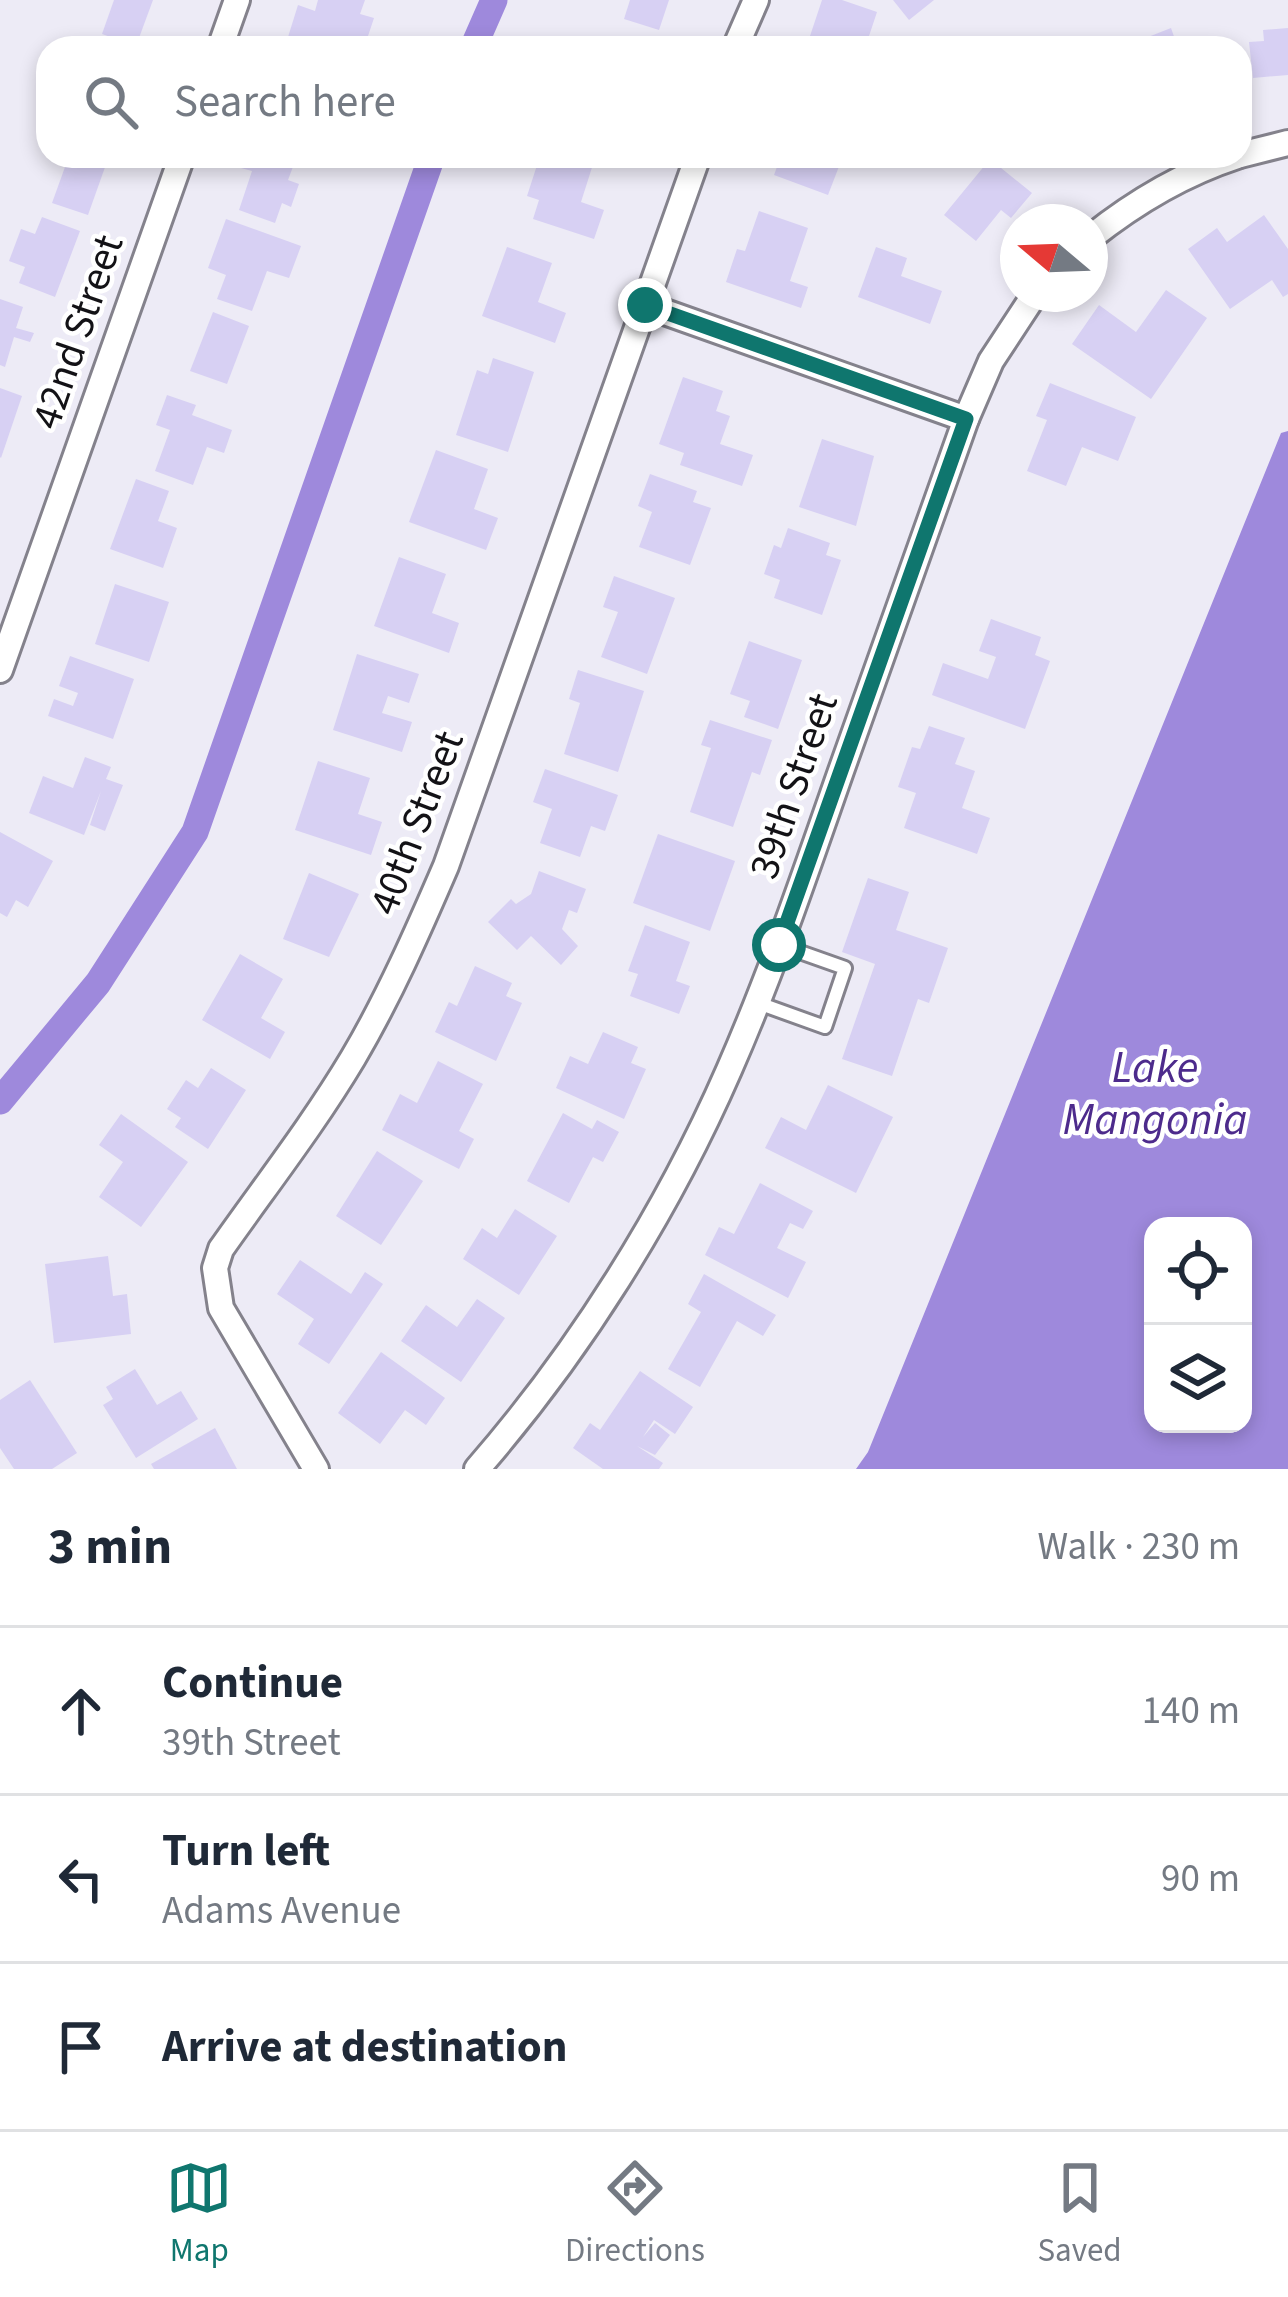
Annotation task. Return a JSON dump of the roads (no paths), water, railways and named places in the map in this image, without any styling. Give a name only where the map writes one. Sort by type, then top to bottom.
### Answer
[{"type":"street","points":[[224,36],[237,0]]},
{"type":"street","points":[[741,36],[756,0]]},
{"type":"street","points":[[1252,153],[1288,143]]},
{"type":"street","name":"42nd Street","points":[[0,670],[178,168]]},
{"type":"street","name":"40th Street","points":[[316,1469],[221,1308],[215,1268],[221,1249],[355,1054],[409,951],[446,866],[694,168]]},
{"type":"street","points":[[1108,224],[1176,180],[1208,168]]},
{"type":"street","points":[[645,305],[966,419]]},
{"type":"street","name":"39th Street","points":[[477,1469],[573,1344],[630,1257],[691,1148],[779,945],[966,419],[991,362],[1023,312]]},
{"type":"lane","points":[[757,1003],[825,1027],[844,968],[779,945]]},
{"type":"water","name":"Lake Mangonia","points":[[1288,431],[1288,1469],[856,1469],[868,1452],[1281,433]]},
{"type":"waterway","points":[[478,36],[494,0]]},
{"type":"waterway","points":[[0,1101],[98,983],[195,832],[428,168]]}]
